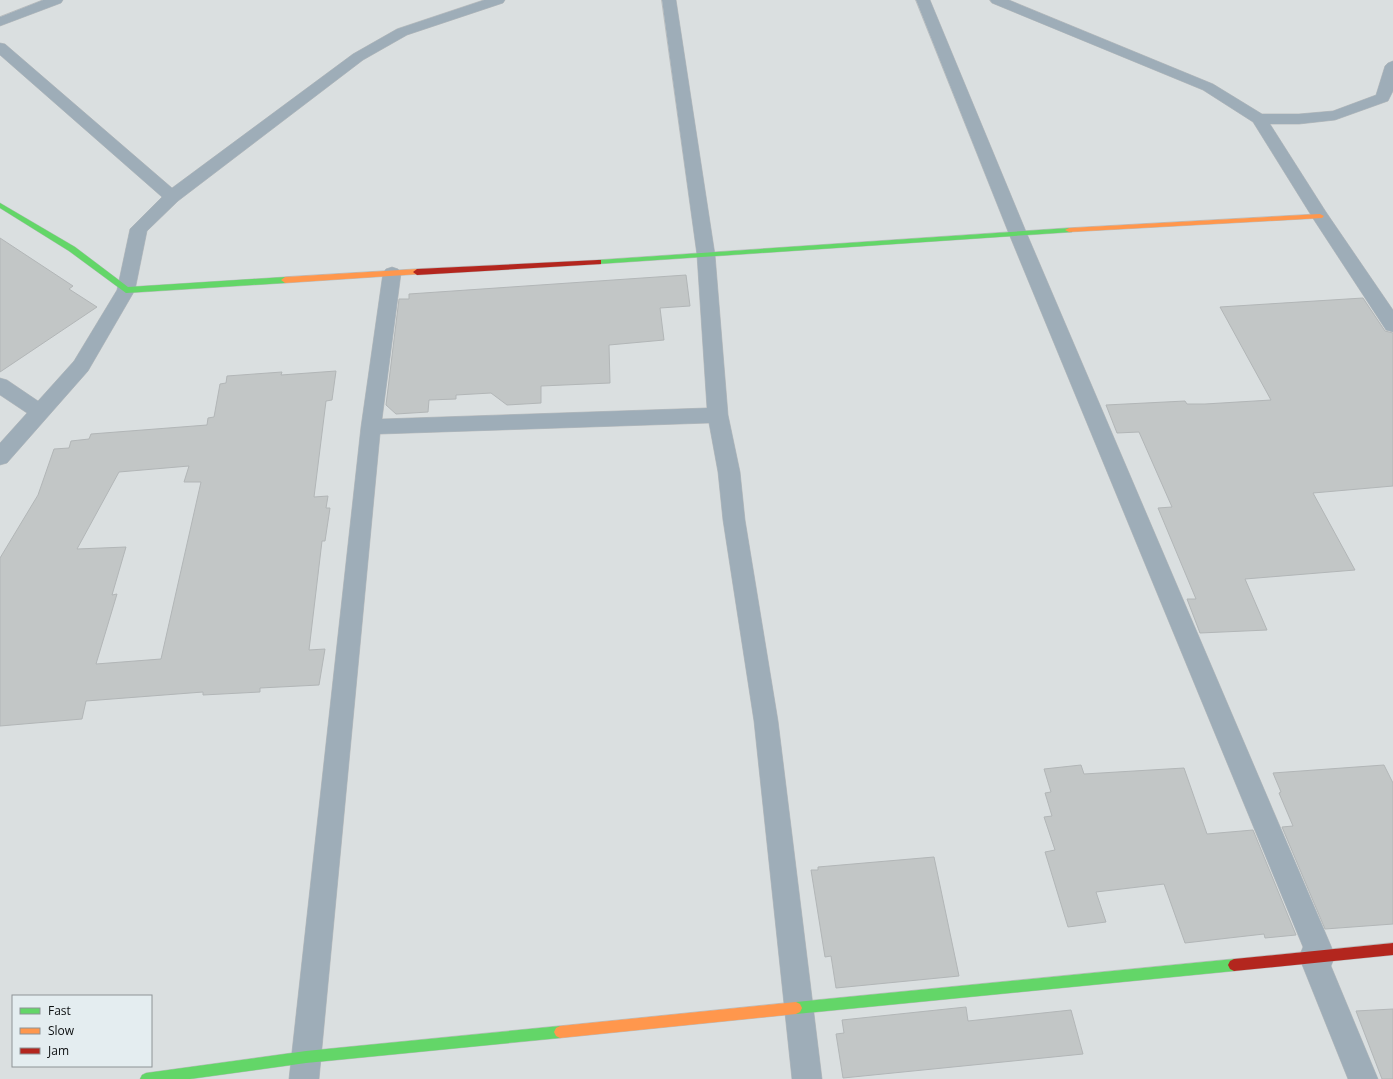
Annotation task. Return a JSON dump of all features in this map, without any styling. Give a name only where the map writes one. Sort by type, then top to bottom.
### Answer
[{"type":"street","points":[[0,22],[56,0]]},
{"type":"street","points":[[0,458],[82,366],[126,290],[140,229],[172,197],[358,57],[402,32],[479,2],[498,0]]},
{"type":"street","points":[[669,0],[706,255],[718,415],[729,472],[734,520],[766,721],[807,1079]]},
{"type":"street","points":[[923,0],[1018,234],[1317,956],[1363,1079]]},
{"type":"street","points":[[997,0],[1208,87],[1259,119],[1320,216],[1393,325]]},
{"type":"street","points":[[0,47],[172,197]]},
{"type":"street","points":[[1259,119],[1299,119],[1336,115],[1383,98],[1393,66]]},
{"type":"street","points":[[0,205],[72,249],[126,290],[1320,216]]},
{"type":"street","points":[[305,1068],[371,427],[392,273]]},
{"type":"street","points":[[0,385],[40,412]]},
{"type":"street","points":[[371,427],[718,415]]},
{"type":"street","points":[[146,1079],[305,1068],[798,1008],[1393,949]]},
{"type":"building","points":[[0,238],[73,286],[69,289],[97,307],[0,372]]},
{"type":"building","points":[[686,275],[690,306],[660,308],[664,340],[609,345],[610,383],[541,386],[541,403],[507,405],[491,393],[456,395],[456,399],[429,400],[428,412],[396,414],[386,405],[399,299],[409,299],[409,294]]},
{"type":"building","points":[[1363,298],[1385,331],[1393,333],[1393,486],[1313,493],[1355,570],[1245,579],[1267,630],[1200,633],[1187,599],[1196,599],[1158,508],[1172,507],[1139,432],[1117,433],[1106,405],[1185,401],[1187,404],[1205,404],[1271,400],[1220,307]]},
{"type":"building","points":[[336,371],[332,400],[326,401],[314,497],[328,496],[326,508],[330,508],[325,541],[322,541],[309,650],[325,649],[319,685],[260,688],[260,692],[203,695],[203,692],[86,701],[82,719],[0,726],[0,558],[38,495],[54,449],[69,448],[71,441],[89,439],[91,434],[207,425],[208,418],[214,417],[220,384],[226,383],[227,376],[282,372],[281,375]],"holes":[[[189,466],[184,482],[201,482],[161,659],[96,664],[117,594],[112,595],[126,547],[77,549],[119,472]]]},
{"type":"building","points":[[1081,765],[1084,774],[1184,768],[1207,834],[1253,830],[1296,935],[1265,938],[1264,934],[1185,943],[1164,884],[1096,892],[1106,922],[1068,927],[1045,852],[1055,850],[1044,817],[1052,816],[1045,793],[1051,792],[1044,769]]},
{"type":"building","points":[[1384,765],[1393,783],[1393,924],[1325,929],[1282,827],[1293,826],[1279,793],[1281,792],[1273,773]]},
{"type":"building","points":[[934,857],[959,976],[836,988],[831,956],[825,957],[811,870],[818,870],[818,867]]},
{"type":"building","points":[[966,1007],[968,1021],[1071,1010],[1083,1054],[843,1078],[836,1034],[844,1033],[842,1020]]},
{"type":"building","points":[[1393,1009],[1393,1079],[1382,1079],[1356,1011]]},
{"type":"traffic: fast","points":[[0,205],[72,249],[126,290],[285,280]]},
{"type":"traffic: fast","points":[[598,262],[1069,230]]},
{"type":"traffic: fast","points":[[796,1008],[1234,965]]},
{"type":"traffic: fast","points":[[146,1079],[306,1057],[560,1032]]},
{"type":"traffic: slow","points":[[1069,230],[1320,216]]},
{"type":"traffic: slow","points":[[285,280],[417,272]]},
{"type":"traffic: slow","points":[[560,1032],[796,1008]]},
{"type":"traffic: jam","points":[[417,272],[598,262]]},
{"type":"traffic: jam","points":[[1234,965],[1393,949]]}]
